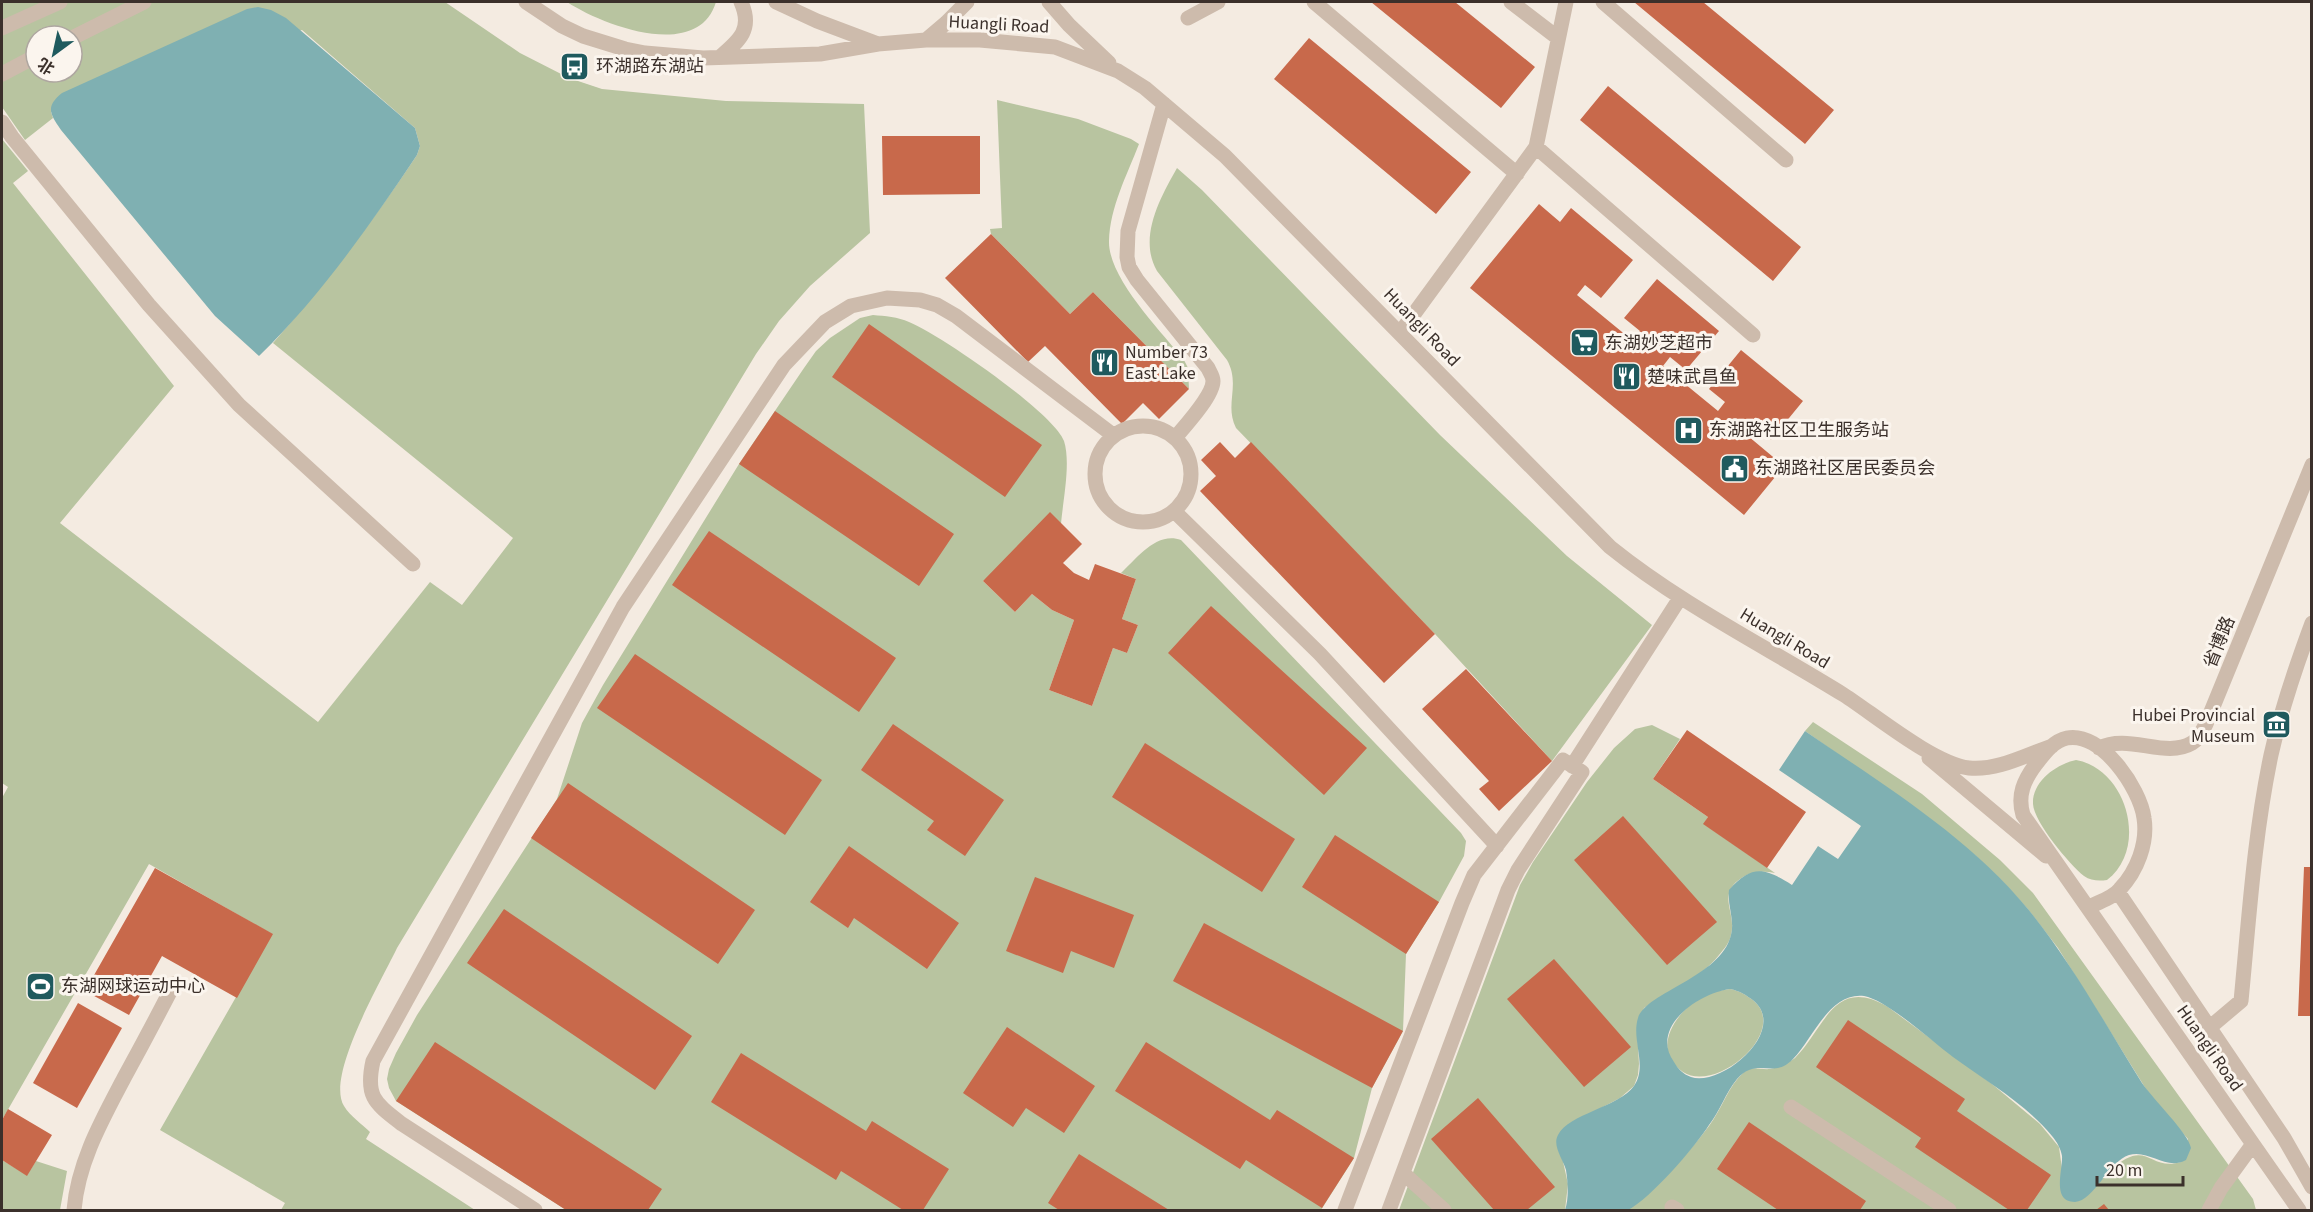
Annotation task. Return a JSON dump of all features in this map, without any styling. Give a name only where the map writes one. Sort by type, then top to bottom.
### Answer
[{"type":"street","points":[[2,28],[60,2]]},
{"type":"street","points":[[84,32],[144,2]]},
{"type":"street","name":"Huangli Road","points":[[526,2],[562,26],[583,36],[625,49],[668,55],[720,57],[820,54],[878,44],[926,40],[1038,44],[1073,52],[1118,71],[1164,104],[1232,162],[1610,547],[1680,598],[1844,696],[1946,761],[1968,768],[1995,766],[2060,741],[2075,738],[2084,739],[2099,747],[2121,770],[2134,790],[2144,816],[2144,834],[2141,852],[2130,876],[2118,892],[2088,908]]},
{"type":"street","points":[[720,57],[736,42],[744,30],[746,16],[741,2]]},
{"type":"street","points":[[776,2],[817,21],[878,44]]},
{"type":"street","points":[[926,40],[967,2]]},
{"type":"street","points":[[1049,2],[1069,25],[1118,71]]},
{"type":"street","points":[[1188,18],[1218,2]]},
{"type":"street","points":[[1314,2],[1517,174]]},
{"type":"street","points":[[1511,2],[1558,38]]},
{"type":"street","points":[[1400,333],[1536,147],[1566,2]]},
{"type":"street","points":[[1603,2],[1786,160]]},
{"type":"street","points":[[2,74],[24,62]]},
{"type":"street","points":[[1164,104],[1128,231],[1127,257],[1129,267],[1137,280],[1213,377],[1213,385],[1209,393],[1175,438]]},
{"type":"street","points":[[2,122],[149,305],[223,388],[413,564]]},
{"type":"street","points":[[1536,147],[1753,335]]},
{"type":"street","points":[[535,1210],[402,1124],[382,1108],[374,1098],[369,1082],[373,1061],[623,607],[783,365],[825,322],[851,306],[887,298],[920,300],[937,305],[956,316],[1113,435]]},
{"type":"street","points":[[1144,426],[1161,429],[1175,438],[1185,451],[1191,466],[1191,483],[1185,498],[1174,511],[1161,519],[1146,522],[1131,521],[1117,514],[1105,504],[1098,491],[1095,468],[1103,447],[1113,435],[1128,428],[1144,426]]},
{"type":"street","name":"省博路","points":[[2099,747],[2115,742],[2164,748],[2179,747],[2191,743],[2198,737],[2206,724],[2312,465]]},
{"type":"street","points":[[1174,511],[1320,654],[1497,846]]},
{"type":"street","points":[[1572,766],[1680,598]]},
{"type":"street","points":[[2210,1028],[2241,1001],[2259,826],[2266,782],[2296,667],[2312,623]]},
{"type":"street","name":"Huangli Road","points":[[1907,738],[1968,793],[2061,868]]},
{"type":"street","name":"Huangli Road","points":[[2052,746],[2034,766],[2025,782],[2020,805],[2023,815],[2299,1210]]},
{"type":"street","points":[[1345,1210],[1474,875],[1563,760],[1582,772],[1518,870],[1508,890],[1389,1210]]},
{"type":"street","name":"Huangli Road","points":[[2118,892],[2284,1138],[2312,1187]]},
{"type":"street","points":[[74,1210],[75,1194],[98,1127],[174,984]]},
{"type":"street","points":[[1791,1107],[1949,1210]]},
{"type":"street","points":[[2284,1138],[2312,1169]]},
{"type":"street","points":[[2209,1210],[2221,1188],[2253,1144]]},
{"type":"street","points":[[2267,1165],[2286,1210]]},
{"type":"street","points":[[1403,1173],[1444,1210]]},
{"type":"green space","points":[[2,2],[445,2],[520,53],[569,78],[602,89],[726,101],[864,104],[870,233],[810,286],[779,321],[756,354],[397,948],[369,1003],[349,1051],[342,1073],[340,1092],[347,1110],[370,1132],[366,1139],[475,1210],[281,1210],[285,1203],[160,1130],[272,934],[149,864],[2,1120],[2,798],[8,787],[2,783],[2,139],[28,171],[13,183],[174,386],[60,523],[318,722],[430,582],[462,605],[513,538],[273,343],[366,228],[417,155],[420,146],[415,128],[302,30],[51,112],[53,118],[25,140],[2,107]]},
{"type":"green space","points":[[567,2],[716,2],[706,20],[690,31],[670,34],[648,33],[625,28]]},
{"type":"green space","points":[[997,100],[1078,119],[1139,144],[1112,216],[1109,241],[1111,256],[1126,287],[1184,360],[1188,368],[1189,389],[1093,292],[1070,314],[991,234],[990,229],[1002,228]]},
{"type":"green space","points":[[1177,168],[1202,190],[1440,435],[1567,556],[1652,625],[1552,761],[1435,634],[1236,428],[1232,411],[1233,378],[1227,360],[1157,271],[1152,258],[1150,232],[1158,205]]},
{"type":"green space","points":[[873,315],[909,322],[969,358],[1040,412],[1056,428],[1064,441],[1067,471],[1061,524],[983,581],[1015,612],[1032,594],[1052,610],[1074,620],[1049,690],[1092,706],[1113,648],[1127,653],[1138,625],[1122,619],[1136,579],[1121,573],[1156,543],[1172,538],[1181,540],[1461,833],[1466,841],[1464,856],[1439,902],[1406,954],[1403,1031],[1372,1088],[1354,1158],[1321,1210],[566,1210],[396,1101],[389,1088],[387,1079],[389,1069],[417,1015],[557,799],[582,723],[739,464],[816,351],[830,338],[860,318]]},
{"type":"green space","points":[[1813,722],[1922,794],[2000,860],[2033,893],[2253,1199],[2256,1210],[1627,1210],[1691,1149],[1744,1072],[1754,1068],[1773,1068],[1793,1060],[1832,1009],[1843,1001],[1855,997],[1870,999],[1888,1007],[1992,1084],[2040,1124],[2059,1147],[2062,1169],[2109,1172],[2122,1161],[2140,1155],[2161,1163],[2181,1162],[2188,1139],[2151,1097],[2058,948],[2027,908],[1976,856],[1917,810],[1805,731]]},
{"type":"green space","points":[[1652,725],[1680,739],[1653,779],[1708,817],[1704,824],[1775,873],[1751,874],[1735,883],[1728,897],[1732,927],[1725,948],[1694,978],[1644,1008],[1637,1029],[1639,1064],[1634,1086],[1620,1098],[1567,1126],[1562,1157],[1568,1184],[1565,1210],[1399,1210],[1520,885],[1587,782],[1614,748],[1635,729]]},
{"type":"green space","points":[[2076,760],[2094,766],[2108,778],[2119,793],[2126,811],[2129,830],[2127,849],[2120,866],[2107,880],[2089,879],[2084,876],[2053,842],[2035,812],[2034,796],[2041,781],[2061,765]]},
{"type":"green space","points":[[1730,989],[1754,1001],[1762,1014],[1762,1028],[1756,1043],[1744,1056],[1713,1075],[1697,1077],[1683,1072],[1673,1063],[1668,1053],[1670,1031],[1676,1020],[1693,1002],[1703,996]]},
{"type":"green space","points":[[2,1160],[27,1175],[36,1161],[67,1171],[60,1210],[2,1210]]},
{"type":"water","points":[[258,7],[271,10],[286,18],[415,128],[420,146],[417,155],[343,260],[303,310],[259,356],[215,316],[61,130],[51,111],[53,102],[62,93],[247,9]]},
{"type":"water","points":[[1805,731],[1894,791],[1979,858],[2028,909],[2059,951],[2142,1083],[2189,1142],[2191,1148],[2186,1160],[2171,1163],[2144,1155],[2129,1155],[2115,1165],[2089,1195],[2075,1202],[2068,1201],[2063,1197],[2061,1191],[2062,1156],[2060,1148],[2042,1124],[1910,1022],[1885,1005],[1864,996],[1841,1001],[1831,1009],[1786,1065],[1779,1068],[1752,1069],[1737,1079],[1713,1120],[1694,1146],[1672,1172],[1637,1204],[1623,1211],[1565,1210],[1568,1195],[1567,1180],[1566,1170],[1556,1144],[1558,1135],[1572,1121],[1617,1100],[1634,1086],[1640,1070],[1636,1035],[1638,1018],[1654,1000],[1699,973],[1724,950],[1732,929],[1729,890],[1745,876],[1759,871],[1774,875],[1792,885],[1818,846],[1838,859],[1861,826],[1779,770]],"holes":[[[1730,989],[1754,1001],[1762,1013],[1763,1027],[1757,1041],[1747,1054],[1719,1074],[1704,1078],[1691,1077],[1676,1065],[1668,1049],[1668,1036],[1681,1014],[1692,1005],[1705,997]]]},
{"type":"building","points":[[1371,2],[1455,2],[1535,67],[1501,108]]},
{"type":"building","points":[[1634,2],[1703,2],[1834,110],[1805,144]]},
{"type":"building","points":[[1309,38],[1471,172],[1436,214],[1274,79]]},
{"type":"building","points":[[1608,86],[1801,247],[1773,281],[1580,120]]},
{"type":"building","points":[[882,136],[980,136],[980,194],[883,195]]},
{"type":"building","points":[[1539,204],[1560,222],[1571,208],[1633,260],[1601,298],[1585,285],[1577,295],[1633,341],[1640,331],[1624,318],[1657,279],[1719,331],[1686,370],[1670,357],[1663,366],[1718,411],[1725,402],[1709,389],[1741,350],[1803,401],[1771,440],[1755,427],[1748,436],[1784,466],[1744,515],[1470,288]]},
{"type":"building","points":[[991,234],[1070,314],[1093,292],[1189,389],[1159,419],[1143,403],[1122,424],[1045,346],[1028,362],[945,278]]},
{"type":"building","points":[[869,324],[1042,445],[1005,497],[832,377]]},
{"type":"building","points":[[775,411],[954,534],[919,586],[739,464]]},
{"type":"building","points":[[1220,442],[1235,458],[1251,442],[1435,634],[1384,683],[1200,491],[1216,476],[1201,460]]},
{"type":"building","points":[[1050,512],[1082,544],[1063,563],[1074,573],[1089,580],[1095,564],[1136,579],[1122,619],[1138,625],[1127,653],[1113,648],[1092,706],[1049,690],[1074,620],[1052,610],[1032,594],[1015,612],[983,581]]},
{"type":"building","points":[[709,531],[896,658],[859,712],[672,585]]},
{"type":"building","points":[[1211,606],[1367,748],[1324,795],[1168,653]]},
{"type":"building","points":[[635,654],[822,780],[785,835],[597,708]]},
{"type":"building","points":[[1466,669],[1552,761],[1499,811],[1479,789],[1489,781],[1422,709]]},
{"type":"building","points":[[893,724],[1004,800],[965,856],[927,830],[934,821],[861,770]]},
{"type":"building","points":[[1687,730],[1806,812],[1767,868],[1703,824],[1708,817],[1653,779]]},
{"type":"building","points":[[1145,743],[1295,839],[1262,892],[1112,797]]},
{"type":"building","points":[[568,783],[755,910],[718,964],[531,838]]},
{"type":"building","points":[[1623,816],[1717,922],[1667,965],[1574,860]]},
{"type":"building","points":[[1335,835],[1439,902],[1406,954],[1302,887]]},
{"type":"building","points":[[849,846],[959,923],[927,969],[854,918],[848,928],[810,902]]},
{"type":"building","points":[[2304,867],[2312,867],[2312,1016],[2298,1016]]},
{"type":"building","points":[[155,868],[273,934],[237,998],[162,956],[129,1015],[85,991]]},
{"type":"building","points":[[1035,877],[1134,915],[1114,968],[1071,951],[1063,973],[1006,951]]},
{"type":"building","points":[[504,909],[692,1036],[655,1090],[467,963]]},
{"type":"building","points":[[1204,923],[1403,1031],[1372,1088],[1173,981]]},
{"type":"building","points":[[1554,959],[1631,1047],[1584,1087],[1507,999]]},
{"type":"building","points":[[78,1003],[122,1028],[77,1108],[33,1083]]},
{"type":"building","points":[[1848,1020],[1965,1099],[1957,1111],[2051,1175],[2027,1210],[2009,1210],[1915,1147],[1921,1138],[1816,1067]]},
{"type":"building","points":[[1007,1027],[1095,1086],[1064,1133],[1026,1108],[1013,1127],[963,1093]]},
{"type":"building","points":[[435,1042],[662,1189],[648,1210],[566,1210],[396,1101]]},
{"type":"building","points":[[1146,1042],[1270,1120],[1277,1110],[1354,1158],[1322,1208],[1246,1160],[1240,1169],[1115,1091]]},
{"type":"building","points":[[741,1053],[866,1131],[872,1121],[949,1169],[923,1210],[903,1210],[841,1171],[836,1180],[711,1102]]},
{"type":"building","points":[[1478,1098],[1555,1187],[1527,1210],[1494,1210],[1431,1139]]},
{"type":"building","points":[[8,1109],[52,1135],[27,1176],[2,1160],[2,1120]]},
{"type":"building","points":[[1749,1122],[1866,1201],[1860,1210],[1778,1210],[1717,1169]]},
{"type":"building","points":[[1079,1154],[1169,1210],[1059,1210],[1048,1203]]},
{"type":"building","points":[[2104,1204],[2109,1210],[2096,1210]]},
{"type":"place","name":"环湖路东湖站","points":[[575,66]]},
{"type":"place","name":"东湖妙芝超市","points":[[1584,343]]},
{"type":"place","name":"Number 73 East Lake","points":[[1104,362]]},
{"type":"place","name":"楚味武昌鱼","points":[[1626,377]]},
{"type":"place","name":"东湖路社区卫生服务站","points":[[1688,430]]},
{"type":"place","name":"东湖路社区居民委员会","points":[[1734,468]]},
{"type":"place","name":"Hubei Provincial Museum","points":[[2276,725]]},
{"type":"place","name":"东湖网球运动中心","points":[[40,986]]}]
